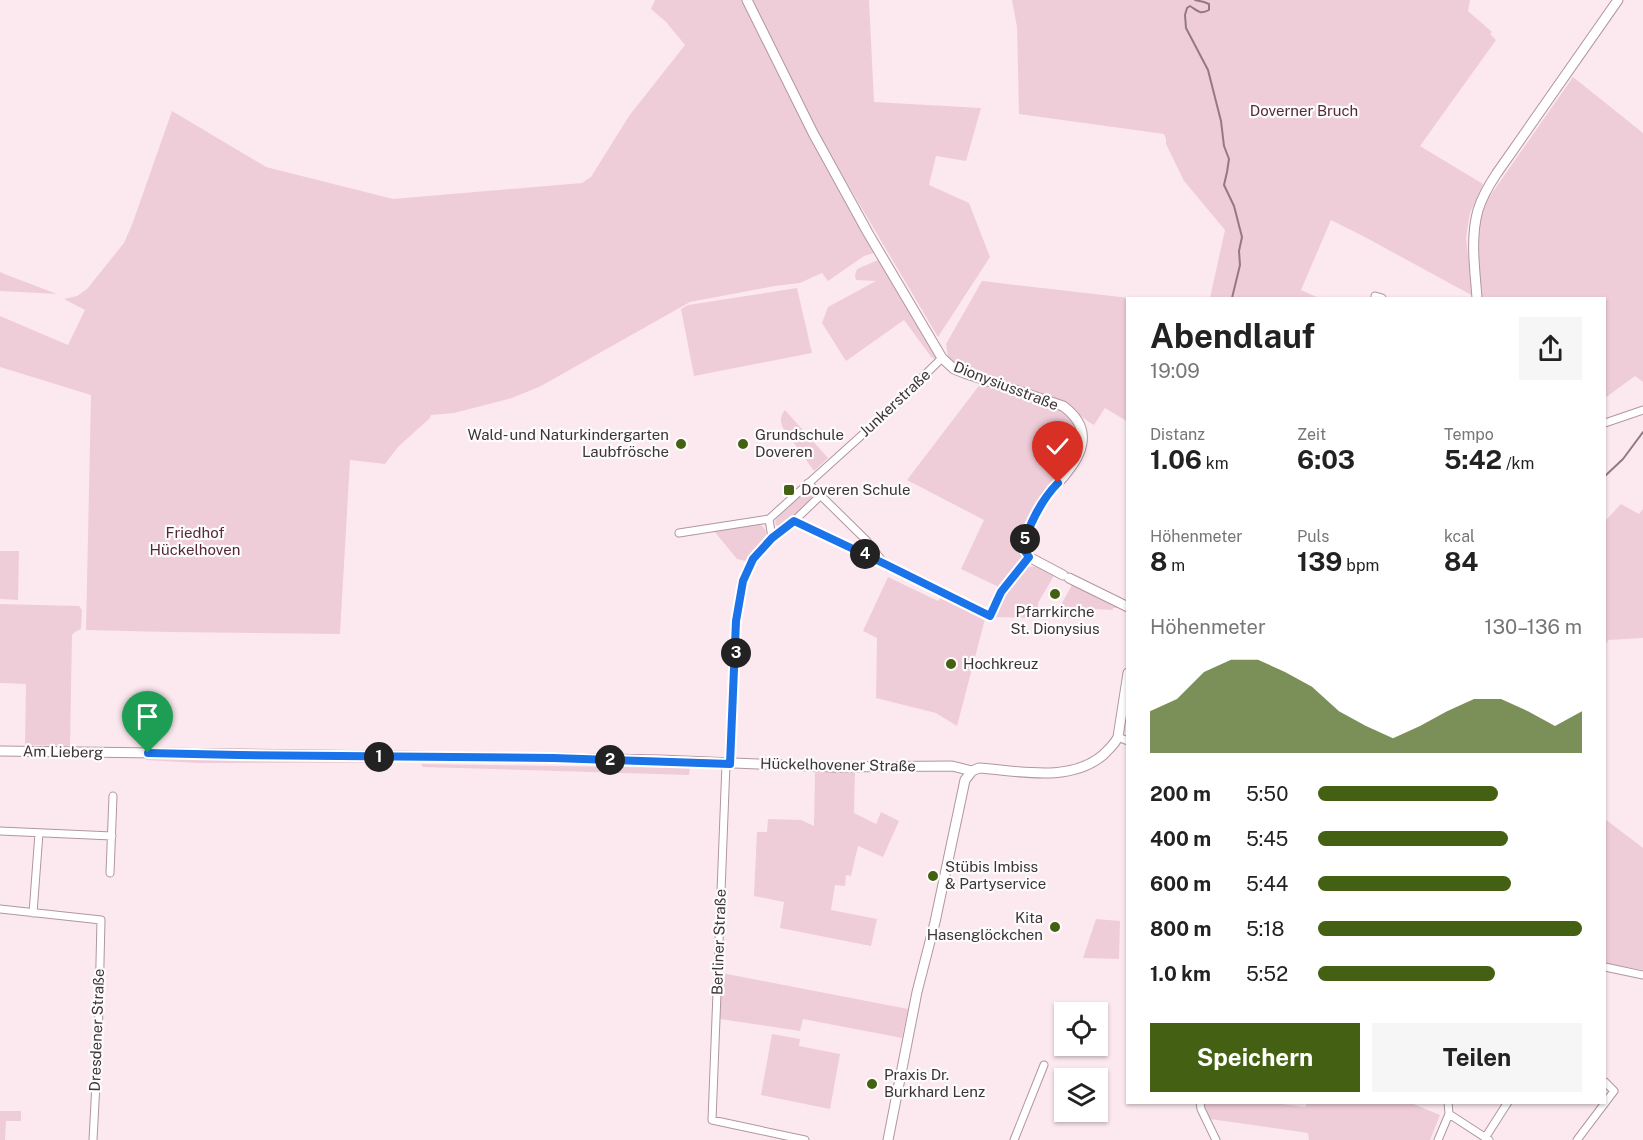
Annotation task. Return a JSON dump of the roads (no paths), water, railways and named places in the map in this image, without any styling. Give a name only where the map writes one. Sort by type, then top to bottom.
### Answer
[{"type":"street","name":"Dionysiusstraße","points":[[747,0],[813,133],[868,233],[942,358],[954,369],[964,373],[1063,406],[1080,423],[1083,439],[1077,456],[1069,470],[1047,495],[1028,529],[1022,547],[1029,557]]},
{"type":"street","points":[[1477,297],[1474,233],[1478,209],[1486,191],[1618,0]]},
{"type":"street","name":"Junkerstraße","points":[[769,519],[942,358]]},
{"type":"street","points":[[1606,423],[1643,410]]},
{"type":"street","points":[[808,483],[866,540],[885,564]]},
{"type":"street","name":"Berliner Straße","points":[[805,1140],[712,1120],[736,621],[743,581],[753,559],[772,538],[821,495]]},
{"type":"street","points":[[679,533],[769,519],[772,538]]},
{"type":"street","points":[[794,521],[990,616],[1001,592],[1029,557],[1126,606]]},
{"type":"street","points":[[1126,687],[1119,737],[1126,740]]},
{"type":"street","name":"Hückelhovener Straße","points":[[379,757],[553,758],[835,767],[952,766],[972,771],[979,768],[1040,773],[1066,771],[1092,763],[1119,737]]},
{"type":"street","name":"Am Lieberg","points":[[0,751],[379,757]]},
{"type":"street","points":[[888,1140],[917,992],[935,922],[965,780],[972,771]]},
{"type":"street","points":[[110,873],[113,796]]},
{"type":"street","points":[[0,831],[112,836]]},
{"type":"street","points":[[0,909],[33,913],[39,833]]},
{"type":"street","name":"Dresdener Straße","points":[[33,913],[101,920],[93,1140]]},
{"type":"street","points":[[1606,967],[1643,975]]},
{"type":"street","points":[[1014,1140],[1044,1065]]},
{"type":"street","points":[[1606,1083],[1614,1091],[1606,1102]]},
{"type":"street","points":[[1200,1104],[1216,1140]]},
{"type":"street","points":[[1438,1140],[1449,1114],[1448,1104]]},
{"type":"street","points":[[1449,1114],[1487,1139],[1507,1104]]},
{"type":"street","points":[[1577,1140],[1604,1104]]},
{"type":"waterway","points":[[1195,0],[1209,4],[1209,10],[1201,12],[1190,6],[1187,8],[1186,28],[1208,70],[1221,121],[1224,146],[1229,159],[1224,185],[1234,206],[1242,237],[1239,251],[1240,265],[1232,297]]},
{"type":"waterway","points":[[1606,475],[1623,459],[1643,432]]},
{"type":"place","name":"Wald- und Naturkindergarten Laubfrösche","points":[[681,444]]},
{"type":"place","name":"Grundschule Doveren","points":[[743,444]]},
{"type":"place","name":"Doveren Schule","points":[[789,490]]},
{"type":"place","name":"Pfarrkirche St. Dionysius","points":[[1055,594]]},
{"type":"place","name":"Hochkreuz","points":[[951,664]]},
{"type":"place","name":"Stübis Imbiss & Partyservice","points":[[933,876]]},
{"type":"place","name":"Kita Hasenglöckchen","points":[[1055,927]]},
{"type":"place","name":"Praxis Dr. Burkhard Lenz","points":[[872,1084]]},
{"type":"park label","name":"Doverner Bruch","points":[[1304,111]]},
{"type":"park label","name":"Friedhof Hückelhoven","points":[[195,542]]}]
